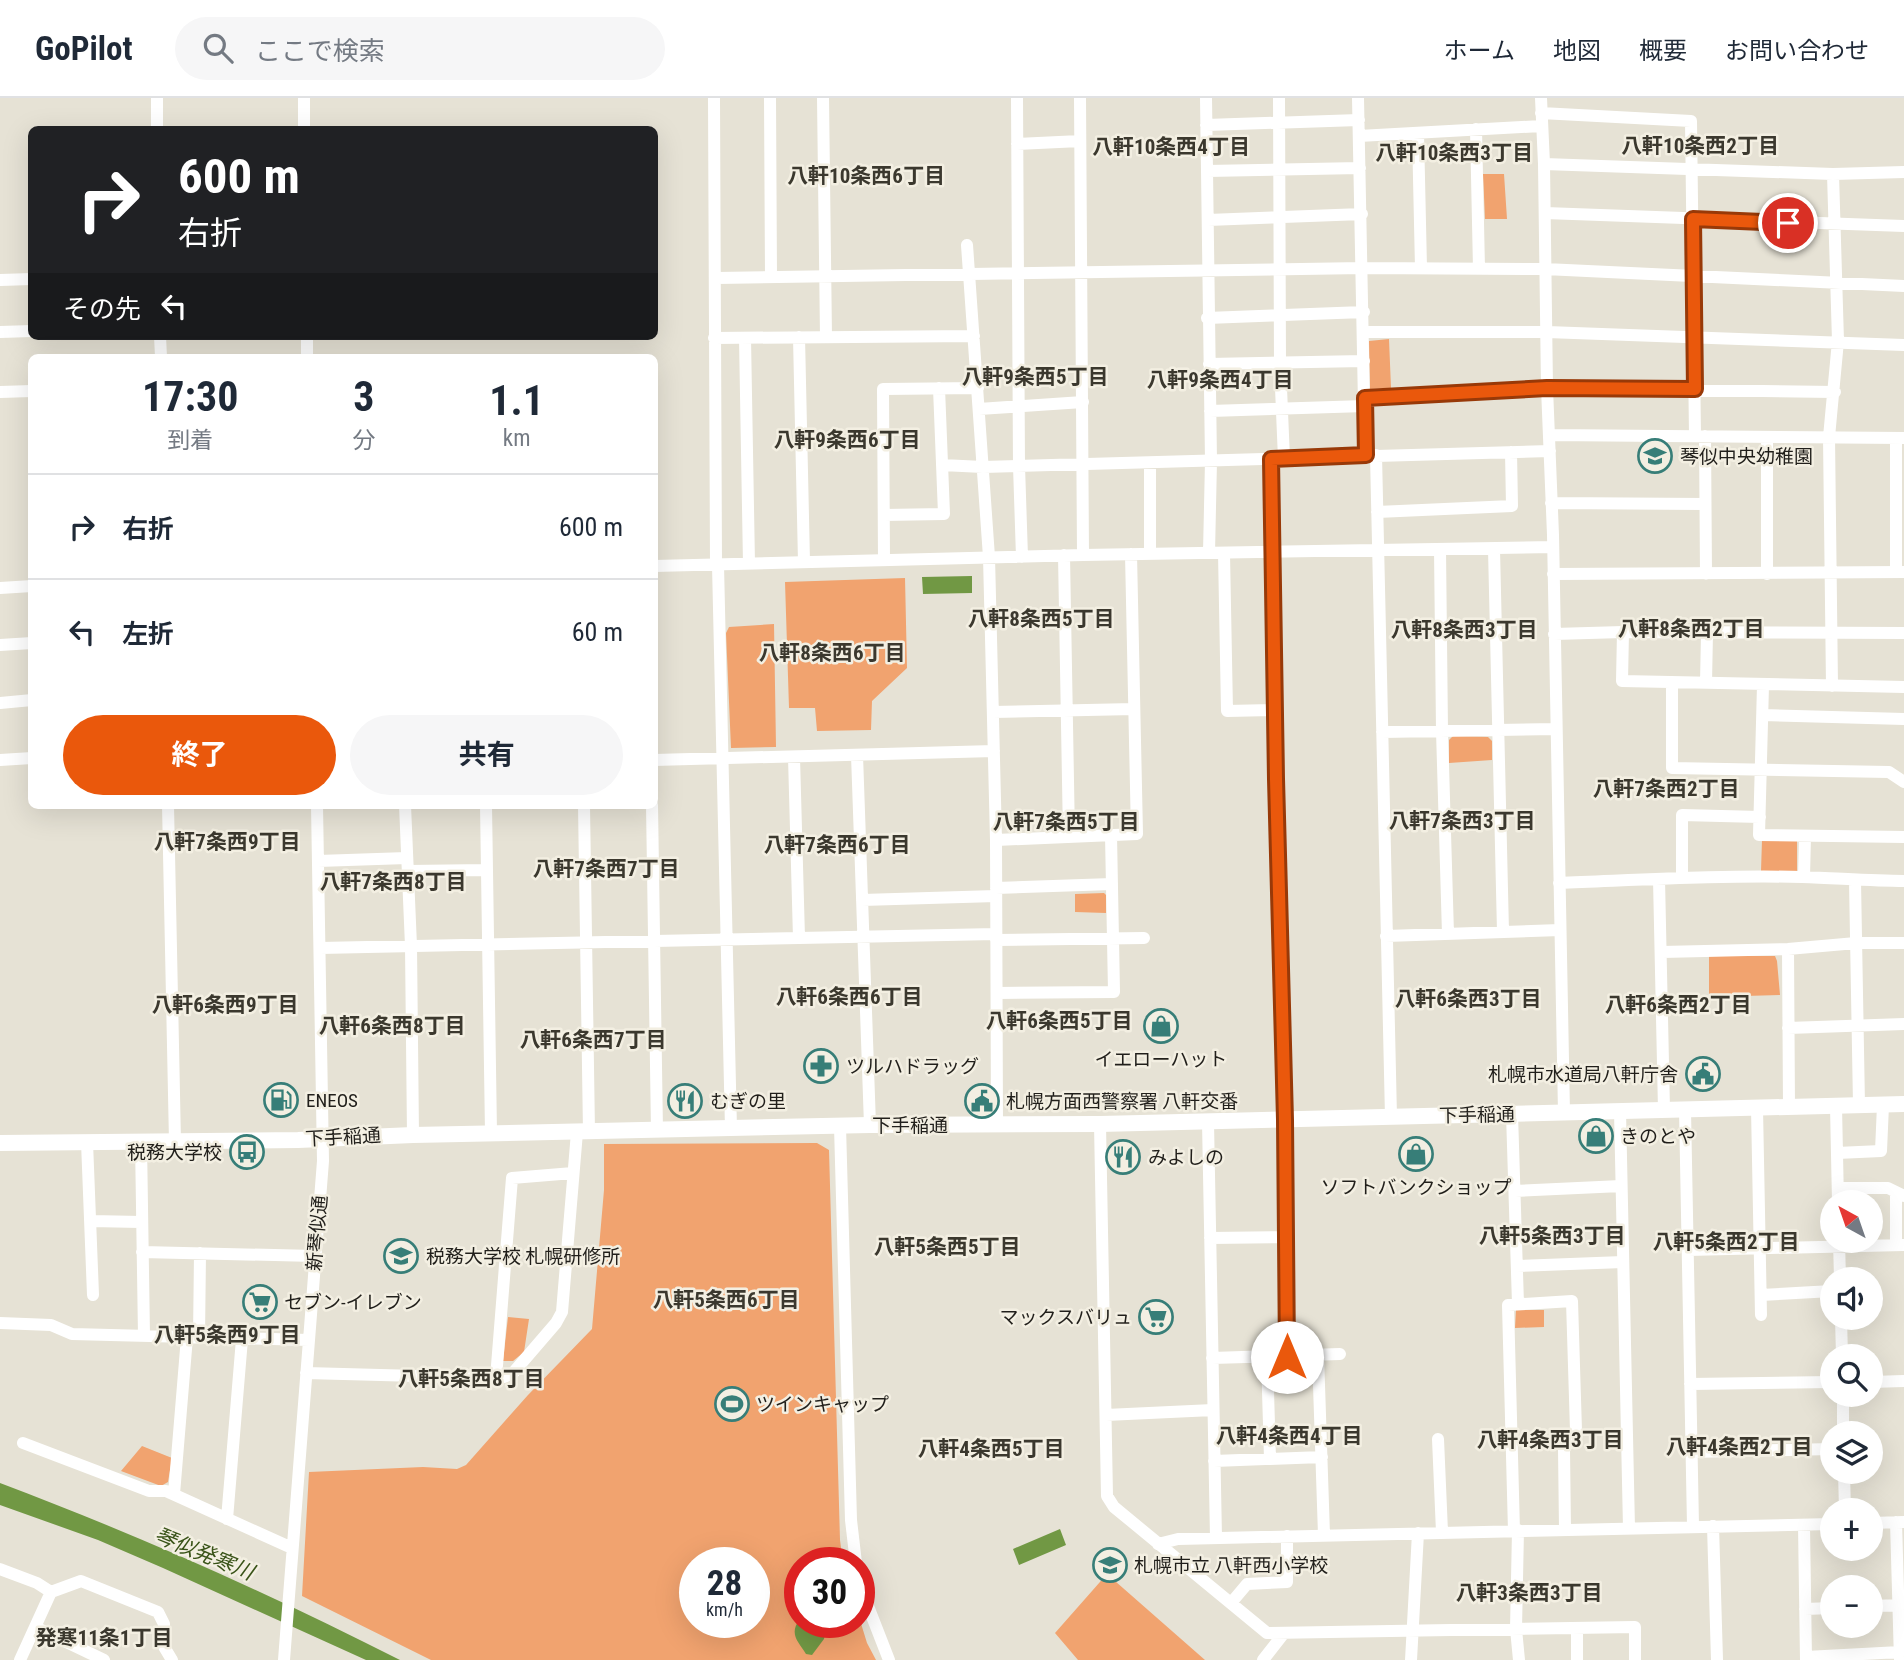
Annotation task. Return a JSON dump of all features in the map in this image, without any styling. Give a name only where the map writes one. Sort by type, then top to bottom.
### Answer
[{"type":"main road","name":"下手稲通","points":[[0,1143],[298,1140],[323,1137],[870,1125],[1208,1122],[1904,1104]]},
{"type":"street","points":[[157,98],[157,126]]},
{"type":"street","points":[[304,98],[304,126]]},
{"type":"street","points":[[714,98],[717,565],[731,1129]]},
{"type":"street","points":[[770,98],[771,277]]},
{"type":"street","points":[[823,98],[826,337]]},
{"type":"street","points":[[1017,98],[1021,556]]},
{"type":"street","points":[[1080,98],[1083,555]]},
{"type":"street","points":[[1206,98],[1211,461],[1209,553]]},
{"type":"street","points":[[1279,98],[1282,410],[1277,459],[1274,553],[1287,1357]]},
{"type":"street","points":[[1358,98],[1365,402],[1377,512],[1391,1117]]},
{"type":"street","points":[[1541,98],[1564,1113]]},
{"type":"street","points":[[1206,125],[1359,120]]},
{"type":"street","points":[[1359,136],[1476,130],[1541,120],[1691,121],[1695,389],[1705,504],[1706,574]]},
{"type":"street","points":[[1476,130],[1479,269]]},
{"type":"street","points":[[1418,132],[1421,268]]},
{"type":"street","points":[[1017,144],[1080,141]]},
{"type":"street","points":[[1544,164],[1833,174],[1904,172]]},
{"type":"street","points":[[1207,171],[1360,168]]},
{"type":"street","points":[[1832,686],[1829,437],[1838,341],[1833,174]]},
{"type":"street","points":[[1545,213],[1904,226]]},
{"type":"street","points":[[1208,220],[1362,214]]},
{"type":"street","points":[[967,245],[989,557],[996,840],[997,1125]]},
{"type":"street","points":[[716,278],[1421,268],[1545,269],[1904,286]]},
{"type":"street","points":[[0,280],[28,279]]},
{"type":"street","points":[[1207,318],[1364,312]]},
{"type":"street","points":[[0,332],[28,331]]},
{"type":"street","points":[[1364,332],[1546,332],[1904,345]]},
{"type":"street","points":[[714,338],[974,336]]},
{"type":"street","points":[[799,337],[804,562]]},
{"type":"street","points":[[745,338],[749,564]]},
{"type":"street","points":[[1209,364],[1364,361]]},
{"type":"street","points":[[884,515],[944,514],[939,388]]},
{"type":"street","points":[[884,560],[883,389],[978,388]]},
{"type":"street","points":[[1210,411],[1282,410],[1547,388],[1835,392]]},
{"type":"street","points":[[0,392],[28,391]]},
{"type":"street","points":[[979,409],[1083,402]]},
{"type":"street","points":[[1550,435],[1900,438],[1900,572],[1553,574]]},
{"type":"street","points":[[1767,437],[1768,573]]},
{"type":"street","points":[[942,465],[1083,465],[1550,451]]},
{"type":"street","points":[[1377,512],[1512,506],[1511,452]]},
{"type":"street","points":[[1150,463],[1150,554]]},
{"type":"street","points":[[1551,503],[1705,504]]},
{"type":"street","points":[[658,566],[1065,555],[1553,547]]},
{"type":"street","points":[[1440,549],[1448,933]]},
{"type":"street","points":[[1494,549],[1503,932]]},
{"type":"street","points":[[1224,552],[1227,711],[1276,710]]},
{"type":"street","points":[[996,840],[1137,834],[1130,554]]},
{"type":"street","points":[[1065,555],[1069,837]]},
{"type":"street","points":[[0,588],[28,586]]},
{"type":"street","points":[[1623,632],[1622,681],[1904,687]]},
{"type":"street","points":[[1706,683],[1707,633]]},
{"type":"street","points":[[1553,634],[1904,634]]},
{"type":"street","points":[[0,645],[28,643]]},
{"type":"street","points":[[1672,682],[1672,768],[1889,772],[1904,782]]},
{"type":"street","points":[[1763,685],[1759,835],[1904,837]]},
{"type":"street","points":[[0,702],[28,701]]},
{"type":"street","points":[[993,712],[1134,709]]},
{"type":"street","points":[[1763,715],[1904,719]]},
{"type":"street","points":[[1382,732],[1556,729]]},
{"type":"street","points":[[658,760],[994,751]]},
{"type":"street","points":[[857,755],[870,1125]]},
{"type":"street","points":[[794,757],[799,938]]},
{"type":"street","points":[[0,760],[28,758]]},
{"type":"street","points":[[168,809],[175,1142]]},
{"type":"street","name":"新琴似通","points":[[284,1657],[323,1137],[317,809]]},
{"type":"street","points":[[405,809],[411,946],[413,1135]]},
{"type":"street","points":[[486,809],[491,1133]]},
{"type":"street","points":[[306,1373],[504,1377],[513,1373],[556,1323],[562,1312],[573,1173],[583,1132],[583,809]]},
{"type":"street","points":[[652,809],[657,1131]]},
{"type":"street","points":[[1682,877],[1682,815],[1760,817]]},
{"type":"street","points":[[996,993],[1114,992],[1111,835]]},
{"type":"street","points":[[1804,877],[1805,836]]},
{"type":"street","points":[[318,861],[487,870]]},
{"type":"street","points":[[1559,883],[1682,877],[1804,877],[1904,881]]},
{"type":"street","points":[[1658,878],[1664,1110]]},
{"type":"street","points":[[1855,881],[1859,1105]]},
{"type":"street","points":[[862,900],[1112,884]]},
{"type":"street","points":[[1386,936],[1560,930]]},
{"type":"street","points":[[320,948],[863,936],[1114,940],[1144,938]]},
{"type":"street","points":[[1662,952],[1904,943]]},
{"type":"street","points":[[1788,949],[1789,1107]]},
{"type":"street","points":[[1787,1028],[1904,1024]]},
{"type":"street","points":[[1837,1153],[1881,1151],[1883,1105]]},
{"type":"street","points":[[1836,1106],[1838,1188],[1888,1188],[1900,1194],[1900,1245]]},
{"type":"street","points":[[1757,1108],[1761,1315]]},
{"type":"street","points":[[1685,1110],[1693,1526]]},
{"type":"street","points":[[1620,1111],[1629,1528]]},
{"type":"street","points":[[1512,1114],[1518,1304]]},
{"type":"street","points":[[1208,1122],[1216,1538]]},
{"type":"street","points":[[1100,1124],[1107,1496],[1114,1507],[1267,1633],[1635,1627],[1635,1660]]},
{"type":"street","points":[[840,1126],[851,1520],[854,1547]]},
{"type":"street","points":[[87,1142],[93,1295]]},
{"type":"street","points":[[141,1142],[144,1336]]},
{"type":"street","points":[[496,1378],[512,1178],[573,1173]]},
{"type":"street","points":[[1515,1191],[1621,1186]]},
{"type":"street","points":[[91,1222],[141,1222]]},
{"type":"street","points":[[1210,1238],[1286,1237]]},
{"type":"street","points":[[1688,1250],[1820,1245]]},
{"type":"street","points":[[142,1252],[315,1256]]},
{"type":"street","points":[[174,1494],[193,1338],[200,1253]]},
{"type":"street","points":[[1517,1266],[1623,1262]]},
{"type":"street","points":[[1761,1294],[1820,1292]]},
{"type":"street","points":[[1519,1660],[1508,1305],[1572,1301],[1576,1431],[1563,1449],[1566,1529]]},
{"type":"street","points":[[0,1323],[51,1325],[72,1335],[309,1340]]},
{"type":"street","points":[[227,1519],[242,1339]]},
{"type":"street","points":[[1212,1358],[1340,1354]]},
{"type":"street","points":[[1318,1355],[1324,1535]]},
{"type":"street","points":[[1266,1357],[1270,1459]]},
{"type":"street","points":[[1883,1382],[1904,1381]]},
{"type":"street","points":[[1690,1384],[1820,1382]]},
{"type":"street","points":[[1106,1415],[1213,1410]]},
{"type":"street","points":[[1437,1439],[1442,1532]]},
{"type":"street","points":[[23,1443],[149,1491],[174,1494],[292,1548]]},
{"type":"street","points":[[1691,1452],[1820,1449]]},
{"type":"street","points":[[1214,1461],[1322,1457]]},
{"type":"street","points":[[1804,1525],[1806,1658],[1900,1656],[1900,1522]]},
{"type":"street","points":[[1158,1544],[1178,1539],[1820,1524]]},
{"type":"street","points":[[1713,1525],[1717,1660]]},
{"type":"street","points":[[1411,1660],[1418,1533]]},
{"type":"street","points":[[1231,1603],[1247,1584],[1287,1582],[1287,1536]]},
{"type":"street","points":[[0,1569],[37,1583],[51,1592]]},
{"type":"street","points":[[20,1660],[51,1592],[81,1581],[158,1612],[164,1624],[163,1645],[172,1660]]},
{"type":"street","points":[[1883,1606],[1900,1605]]},
{"type":"street","points":[[1804,1609],[1820,1608]]},
{"type":"street","points":[[875,1624],[889,1660]]},
{"type":"street","points":[[35,1627],[104,1660]]},
{"type":"street","points":[[1577,1628],[1577,1660]]},
{"type":"street","points":[[1263,1660],[1284,1633]]},
{"type":"shaded area","points":[[1483,174],[1504,174],[1507,219],[1485,219]]},
{"type":"shaded area","points":[[1389,339],[1391,388],[1370,389],[1369,341]]},
{"type":"shaded area","points":[[972,576],[972,593],[923,594],[922,577]]},
{"type":"shaded area","points":[[905,578],[907,668],[872,701],[871,730],[817,731],[815,708],[789,708],[785,582]]},
{"type":"shaded area","points":[[774,624],[776,747],[731,748],[726,633],[729,627]]},
{"type":"shaded area","points":[[1453,736],[1488,737],[1492,741],[1492,760],[1449,763],[1449,740]]},
{"type":"shaded area","points":[[1762,840],[1797,840],[1797,871],[1761,871]]},
{"type":"shaded area","points":[[1104,893],[1106,913],[1075,912],[1075,894]]},
{"type":"shaded area","points":[[1709,956],[1775,956],[1780,995],[1709,997]]},
{"type":"shaded area","points":[[817,1143],[829,1150],[841,1547],[784,1547],[784,1638],[865,1638],[876,1660],[431,1660],[302,1596],[309,1472],[423,1467],[457,1469],[466,1465],[592,1329],[604,1190],[604,1144]]},
{"type":"shaded area","points":[[1516,1310],[1544,1310],[1544,1327],[1515,1328]]},
{"type":"shaded area","points":[[508,1317],[529,1319],[524,1352],[513,1361],[503,1361]]},
{"type":"shaded area","points":[[142,1446],[172,1458],[168,1482],[161,1486],[121,1471]]},
{"type":"shaded area","points":[[0,1483],[202,1566],[400,1660],[366,1660],[98,1540],[0,1505]]},
{"type":"shaded area","points":[[1060,1529],[1066,1545],[1019,1565],[1013,1549]]},
{"type":"shaded area","points":[[1107,1574],[1205,1660],[1078,1660],[1055,1633]]},
{"type":"shaded area","points":[[796,1638],[824,1638],[812,1655],[806,1654]]},
{"type":"place","name":"琴似中央幼稚園","points":[[1655,456]]},
{"type":"place","name":"イエローハット","points":[[1161,1026]]},
{"type":"place","name":"ツルハドラッグ","points":[[821,1066]]},
{"type":"place","name":"札幌市水道局八軒庁舎","points":[[1703,1074]]},
{"type":"place","name":"ENEOS","points":[[281,1100]]},
{"type":"place","name":"むぎの里","points":[[685,1101]]},
{"type":"place","name":"札幌方面西警察署 八軒交番","points":[[982,1101]]},
{"type":"place","name":"きのとや","points":[[1596,1136]]},
{"type":"place","name":"税務大学校","points":[[247,1152]]},
{"type":"place","name":"ソフトバンクショップ","points":[[1416,1154]]},
{"type":"place","name":"みよしの","points":[[1123,1157]]},
{"type":"place","name":"税務大学校 札幌研修所","points":[[401,1256]]},
{"type":"place","name":"セブン-イレブン","points":[[260,1302]]},
{"type":"place","name":"マックスバリュ","points":[[1156,1317]]},
{"type":"place","name":"ツインキャップ","points":[[732,1404]]},
{"type":"place","name":"札幌市立 八軒西小学校","points":[[1110,1565]]},
{"type":"district","name":"八軒10条西2丁目","points":[[1700,146]]},
{"type":"district","name":"八軒10条西4丁目","points":[[1171,147]]},
{"type":"district","name":"八軒10条西3丁目","points":[[1454,153]]},
{"type":"district","name":"八軒10条西6丁目","points":[[866,176]]},
{"type":"district","name":"八軒9条西5丁目","points":[[1035,377]]},
{"type":"district","name":"八軒9条西4丁目","points":[[1220,380]]},
{"type":"district","name":"八軒9条西6丁目","points":[[847,440]]},
{"type":"district","name":"八軒8条西5丁目","points":[[1041,619]]},
{"type":"district","name":"八軒8条西2丁目","points":[[1691,629]]},
{"type":"district","name":"八軒8条西3丁目","points":[[1464,630]]},
{"type":"district","name":"八軒8条西6丁目","points":[[832,653]]},
{"type":"district","name":"八軒7条西2丁目","points":[[1666,789]]},
{"type":"district","name":"八軒7条西3丁目","points":[[1462,821]]},
{"type":"district","name":"八軒7条西5丁目","points":[[1066,822]]},
{"type":"district","name":"八軒7条西9丁目","points":[[227,842]]},
{"type":"district","name":"八軒7条西6丁目","points":[[837,845]]},
{"type":"district","name":"八軒7条西7丁目","points":[[606,869]]},
{"type":"district","name":"八軒7条西8丁目","points":[[393,882]]},
{"type":"district","name":"八軒6条西6丁目","points":[[849,997]]},
{"type":"district","name":"八軒6条西3丁目","points":[[1468,999]]},
{"type":"district","name":"八軒6条西9丁目","points":[[225,1005]]},
{"type":"district","name":"八軒6条西2丁目","points":[[1678,1005]]},
{"type":"district","name":"八軒6条西5丁目","points":[[1059,1021]]},
{"type":"district","name":"八軒6条西8丁目","points":[[392,1026]]},
{"type":"district","name":"八軒6条西7丁目","points":[[593,1040]]},
{"type":"district","name":"八軒5条西3丁目","points":[[1552,1236]]},
{"type":"district","name":"八軒5条西2丁目","points":[[1726,1242]]},
{"type":"district","name":"八軒5条西5丁目","points":[[947,1247]]},
{"type":"district","name":"八軒5条西6丁目","points":[[726,1300]]},
{"type":"district","name":"八軒5条西9丁目","points":[[227,1335]]},
{"type":"district","name":"八軒5条西8丁目","points":[[471,1379]]},
{"type":"district","name":"八軒4条西4丁目","points":[[1289,1436]]},
{"type":"district","name":"八軒4条西3丁目","points":[[1550,1440]]},
{"type":"district","name":"八軒4条西2丁目","points":[[1739,1447]]},
{"type":"district","name":"八軒4条西5丁目","points":[[991,1449]]},
{"type":"district","name":"八軒3条西3丁目","points":[[1529,1593]]},
{"type":"district","name":"発寒11条1丁目","points":[[104,1638]]},
{"type":"route","points":[[1287,1357],[1285,1120],[1271,459],[1366,455],[1365,398],[1547,388],[1695,389],[1693,219],[1788,223]]},
{"type":"water label","name":"琴似発寒川","points":[[204,1554]]}]
